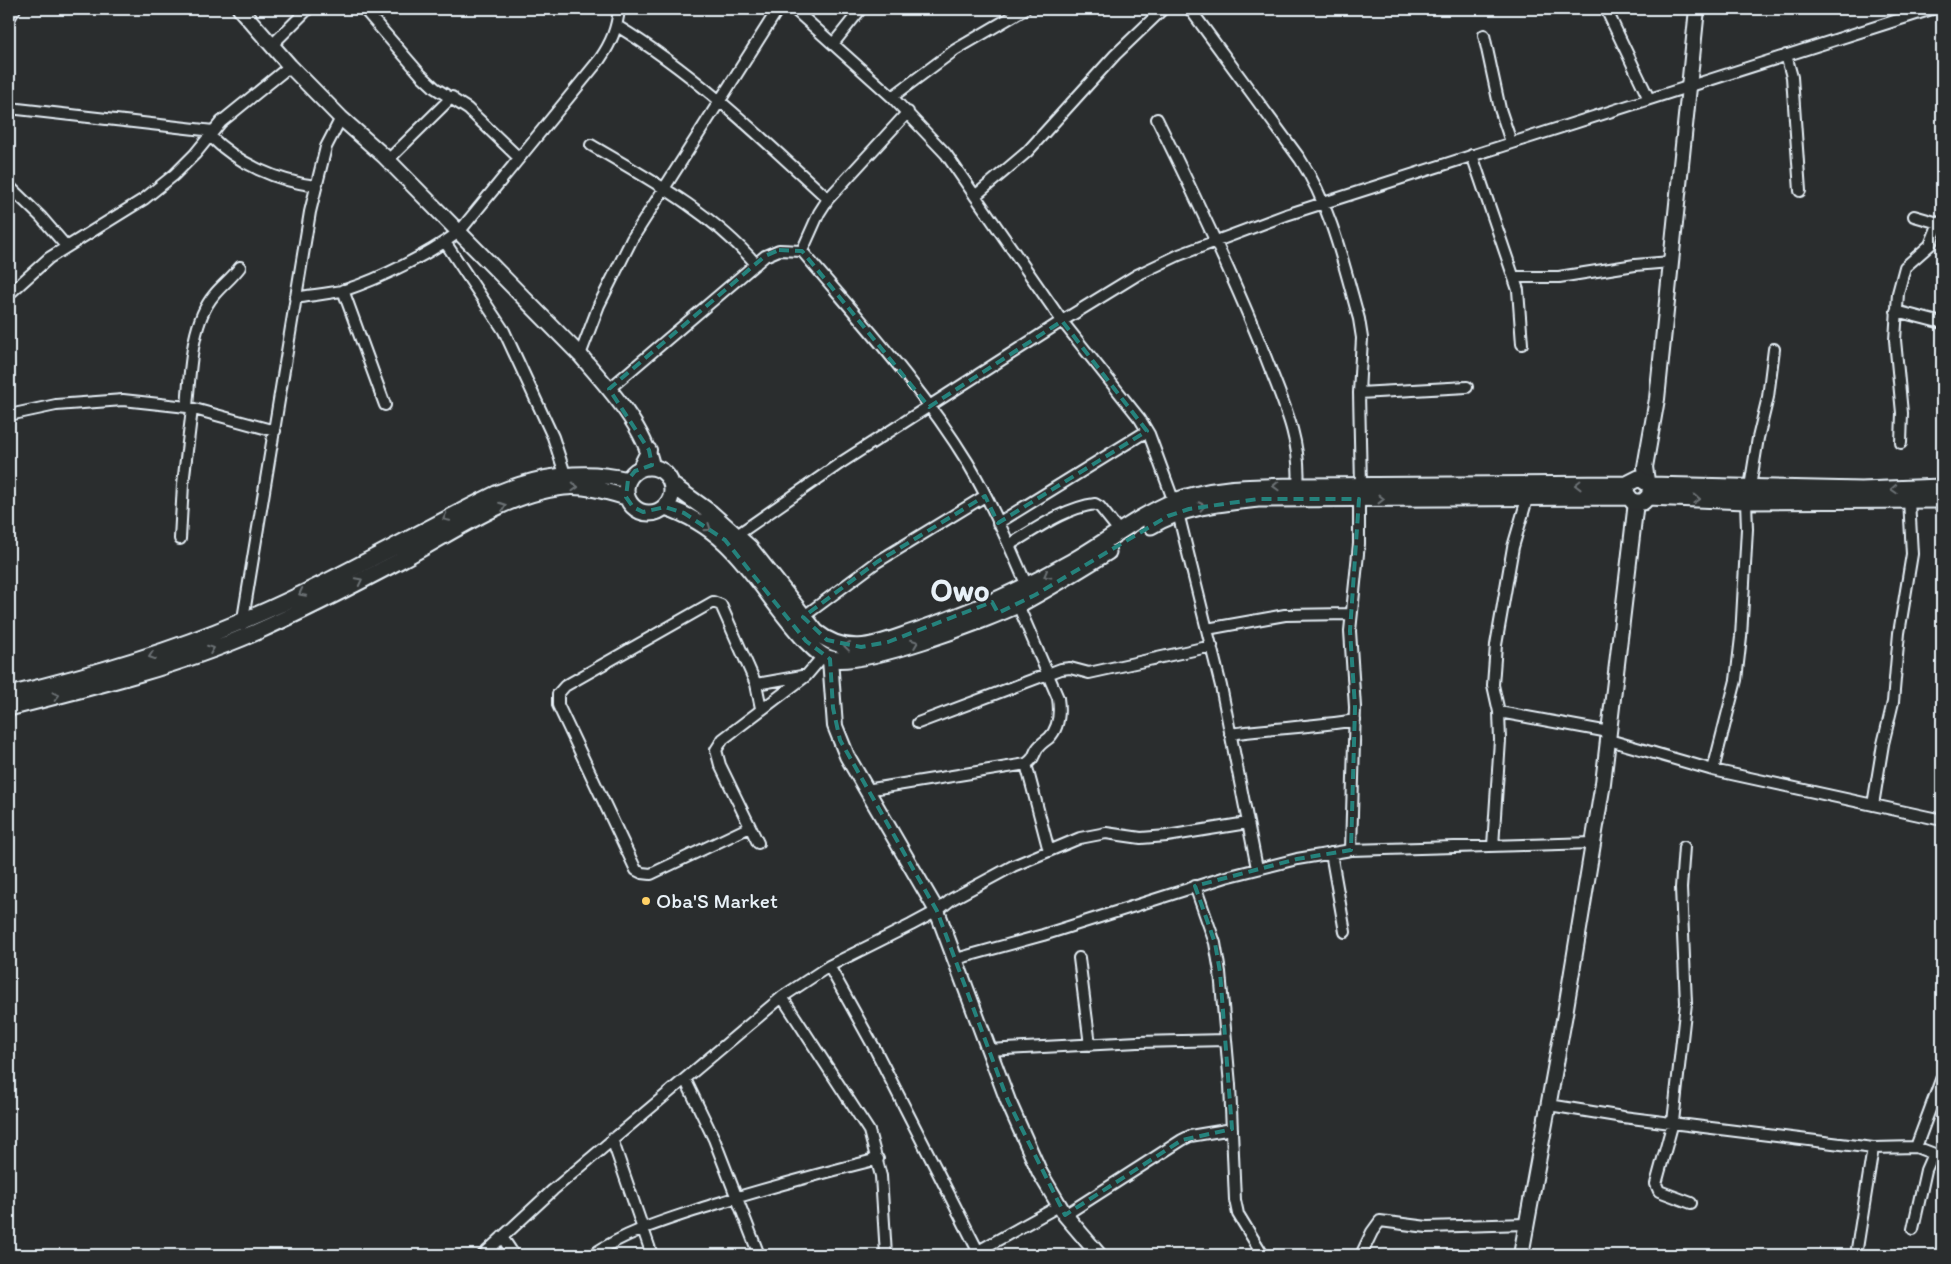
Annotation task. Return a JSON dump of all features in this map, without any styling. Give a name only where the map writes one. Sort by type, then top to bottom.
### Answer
[{"type":"main road","points":[[626,497],[628,480],[646,467],[663,471],[672,485],[737,535],[749,547],[803,617],[827,640],[840,645],[861,647],[888,642],[995,607],[1018,604],[1137,534],[1176,507],[1360,493],[1640,487],[1748,494],[1942,500]]},
{"type":"main road","points":[[9,695],[82,677],[149,657],[242,621],[300,595],[498,493],[522,483],[565,474],[601,474],[628,480]]},
{"type":"main road","points":[[9,708],[148,672],[239,638],[400,560],[486,512],[527,496],[556,488],[572,486],[601,489],[626,497],[633,507],[643,512],[655,512],[665,507],[671,497],[672,485]]},
{"type":"main road","points":[[665,507],[684,513],[725,540],[806,641],[826,657],[860,659],[906,646],[995,607],[1120,532],[1212,491],[1298,486],[1360,493],[1527,499],[1640,487]]},
{"type":"main road","points":[[1748,494],[1942,487]]},
{"type":"street","points":[[9,19],[15,9]]},
{"type":"street","points":[[240,9],[290,66],[341,118],[388,160],[580,355],[610,389],[649,450],[646,467]]},
{"type":"street","points":[[272,45],[308,9]]},
{"type":"street","points":[[364,9],[421,75],[435,88],[468,109],[518,158]]},
{"type":"street","points":[[295,298],[343,290],[373,279],[445,242],[459,232],[600,59],[610,45],[617,26],[619,9]]},
{"type":"street","points":[[580,355],[599,305],[632,239],[778,9]]},
{"type":"street","points":[[794,9],[908,112],[946,154],[1062,321],[1133,409],[1147,431],[1176,507],[1208,629],[1257,868]]},
{"type":"street","points":[[833,44],[861,9]]},
{"type":"street","points":[[892,97],[955,50],[1025,9]]},
{"type":"street","points":[[975,196],[1027,152],[1115,55],[1164,9]]},
{"type":"street","points":[[1190,9],[1313,179],[1323,204],[1360,319],[1362,338],[1359,393],[1360,493],[1358,544],[1349,650],[1355,720],[1351,850]]},
{"type":"street","points":[[1606,9],[1649,99]]},
{"type":"street","points":[[1521,1255],[1549,1104],[1593,843],[1609,736],[1620,620],[1640,487],[1657,399],[1697,9]]},
{"type":"street","points":[[737,535],[842,462],[1062,321],[1138,275],[1214,241],[1511,142],[1932,9]]},
{"type":"street","points":[[617,26],[678,67],[828,199]]},
{"type":"street","points":[[1484,35],[1500,109],[1511,142]]},
{"type":"street","points":[[1786,55],[1792,77],[1800,191]]},
{"type":"street","points":[[9,294],[66,246],[144,199],[174,175],[195,154],[211,133],[290,66]]},
{"type":"street","points":[[388,160],[452,98]]},
{"type":"street","points":[[9,108],[211,133],[223,149],[268,173],[290,182],[316,186]]},
{"type":"street","points":[[802,251],[819,213],[828,199],[908,112]]},
{"type":"street","points":[[239,638],[275,430],[295,298],[316,186],[326,147],[341,118]]},
{"type":"street","points":[[1157,119],[1256,333],[1294,432],[1300,468],[1298,486]]},
{"type":"street","points":[[592,145],[682,199],[723,231],[756,264]]},
{"type":"street","points":[[1472,155],[1518,290],[1522,344]]},
{"type":"street","points":[[9,186],[41,217],[66,246]]},
{"type":"street","points":[[1901,443],[1902,406],[1894,340],[1901,277],[1905,268],[1930,245],[1941,223],[1914,216]]},
{"type":"street","points":[[445,242],[504,331],[553,437],[565,474]]},
{"type":"street","points":[[610,389],[764,256],[779,250],[802,251],[898,365],[929,406],[967,463],[1028,586]]},
{"type":"street","points":[[1514,277],[1559,278],[1635,265],[1670,262]]},
{"type":"street","points":[[180,539],[190,408],[192,352],[202,316],[213,295],[232,279],[240,267]]},
{"type":"street","points":[[343,290],[385,405]]},
{"type":"street","points":[[1896,311],[1942,323]]},
{"type":"street","points":[[1713,770],[1736,680],[1741,637],[1748,494],[1758,438],[1768,397],[1774,349]]},
{"type":"street","points":[[1359,393],[1467,387]]},
{"type":"street","points":[[9,415],[56,405],[123,400],[190,408],[275,430]]},
{"type":"street","points":[[998,523],[1147,431]]},
{"type":"street","points":[[803,617],[877,562],[985,496]]},
{"type":"street","points":[[1493,846],[1500,740],[1499,712],[1493,685],[1496,645],[1513,547],[1527,499]]},
{"type":"street","points":[[1873,805],[1883,744],[1893,702],[1898,633],[1912,554],[1909,500]]},
{"type":"street","points":[[1009,545],[1048,522],[1077,508],[1095,504],[1100,507],[1120,532]]},
{"type":"street","points":[[750,827],[651,874],[636,870],[558,705],[558,694],[565,686],[713,602],[721,604],[756,684],[761,708]]},
{"type":"street","points":[[866,790],[1026,764],[1035,757],[1041,744],[1054,733],[1059,720],[1058,698],[1049,673],[1018,604]]},
{"type":"street","points":[[1208,629],[1285,615],[1351,614]]},
{"type":"street","points":[[918,723],[1049,673],[1070,668],[1088,673],[1101,671],[1212,646]]},
{"type":"street","points":[[758,844],[720,765],[716,750],[723,739],[761,708],[806,676],[826,657]]},
{"type":"street","points":[[826,657],[835,726],[847,756],[937,911],[988,1050],[1028,1146],[1062,1210],[1099,1255]]},
{"type":"street","points":[[756,684],[806,676]]},
{"type":"street","points":[[1499,712],[1609,736],[1713,770],[1873,805],[1904,814],[1942,820]]},
{"type":"street","points":[[1230,734],[1277,728],[1320,726],[1355,720]]},
{"type":"street","points":[[1026,764],[1049,851]]},
{"type":"street","points":[[483,1255],[612,1139],[782,997],[829,966],[937,911],[952,899],[1006,870],[1080,838],[1106,833],[1141,838],[1247,823]]},
{"type":"street","points":[[956,959],[1043,935],[1257,868],[1351,850],[1593,843]]},
{"type":"street","points":[[1684,847],[1681,888],[1686,1003],[1673,1122],[1656,1184],[1660,1191],[1691,1203]]},
{"type":"street","points":[[1331,854],[1345,932]]},
{"type":"street","points":[[1195,886],[1215,943],[1226,1040],[1238,1214],[1263,1255]]},
{"type":"street","points":[[1080,958],[1090,1045]]},
{"type":"street","points":[[829,966],[875,1049],[975,1253],[1062,1210],[1190,1136],[1232,1129]]},
{"type":"street","points":[[782,997],[870,1131],[878,1159],[886,1255]]},
{"type":"street","points":[[988,1050],[1226,1040]]},
{"type":"street","points":[[1916,1147],[1942,1077]]},
{"type":"street","points":[[684,1079],[702,1112],[759,1255]]},
{"type":"street","points":[[1549,1104],[1623,1117],[1873,1148],[1916,1147],[1938,1155],[1926,1170],[1913,1229]]},
{"type":"street","points":[[612,1139],[652,1255]]},
{"type":"street","points":[[1856,1255],[1873,1148]]},
{"type":"street","points":[[592,1255],[619,1238],[642,1228],[737,1197],[878,1159]]},
{"type":"street","points":[[1361,1255],[1372,1232],[1380,1221],[1427,1227],[1526,1224]]},
{"type":"street","points":[[502,1237],[514,1255]]},
{"type":"highlighted area","points":[[779,250],[802,251],[929,407],[1062,321],[1147,431],[998,523],[985,496],[877,562],[803,617],[827,640],[861,647],[888,642],[992,602],[998,613],[1035,595],[1168,516],[1189,509],[1258,499],[1359,499],[1350,631],[1355,707],[1351,850],[1297,859],[1195,886],[1215,943],[1220,972],[1232,1129],[1182,1140],[1065,1215],[1008,1101],[937,911],[840,740],[833,708],[830,659],[806,641],[725,540],[684,513],[665,507],[643,512],[633,507],[626,497],[628,480],[635,471],[652,465],[649,450],[609,389],[765,256]]},
{"type":"place","name":"Oba'S Market","points":[[646,901]]},
{"type":"district","name":"Owo","points":[[960,590]]}]
